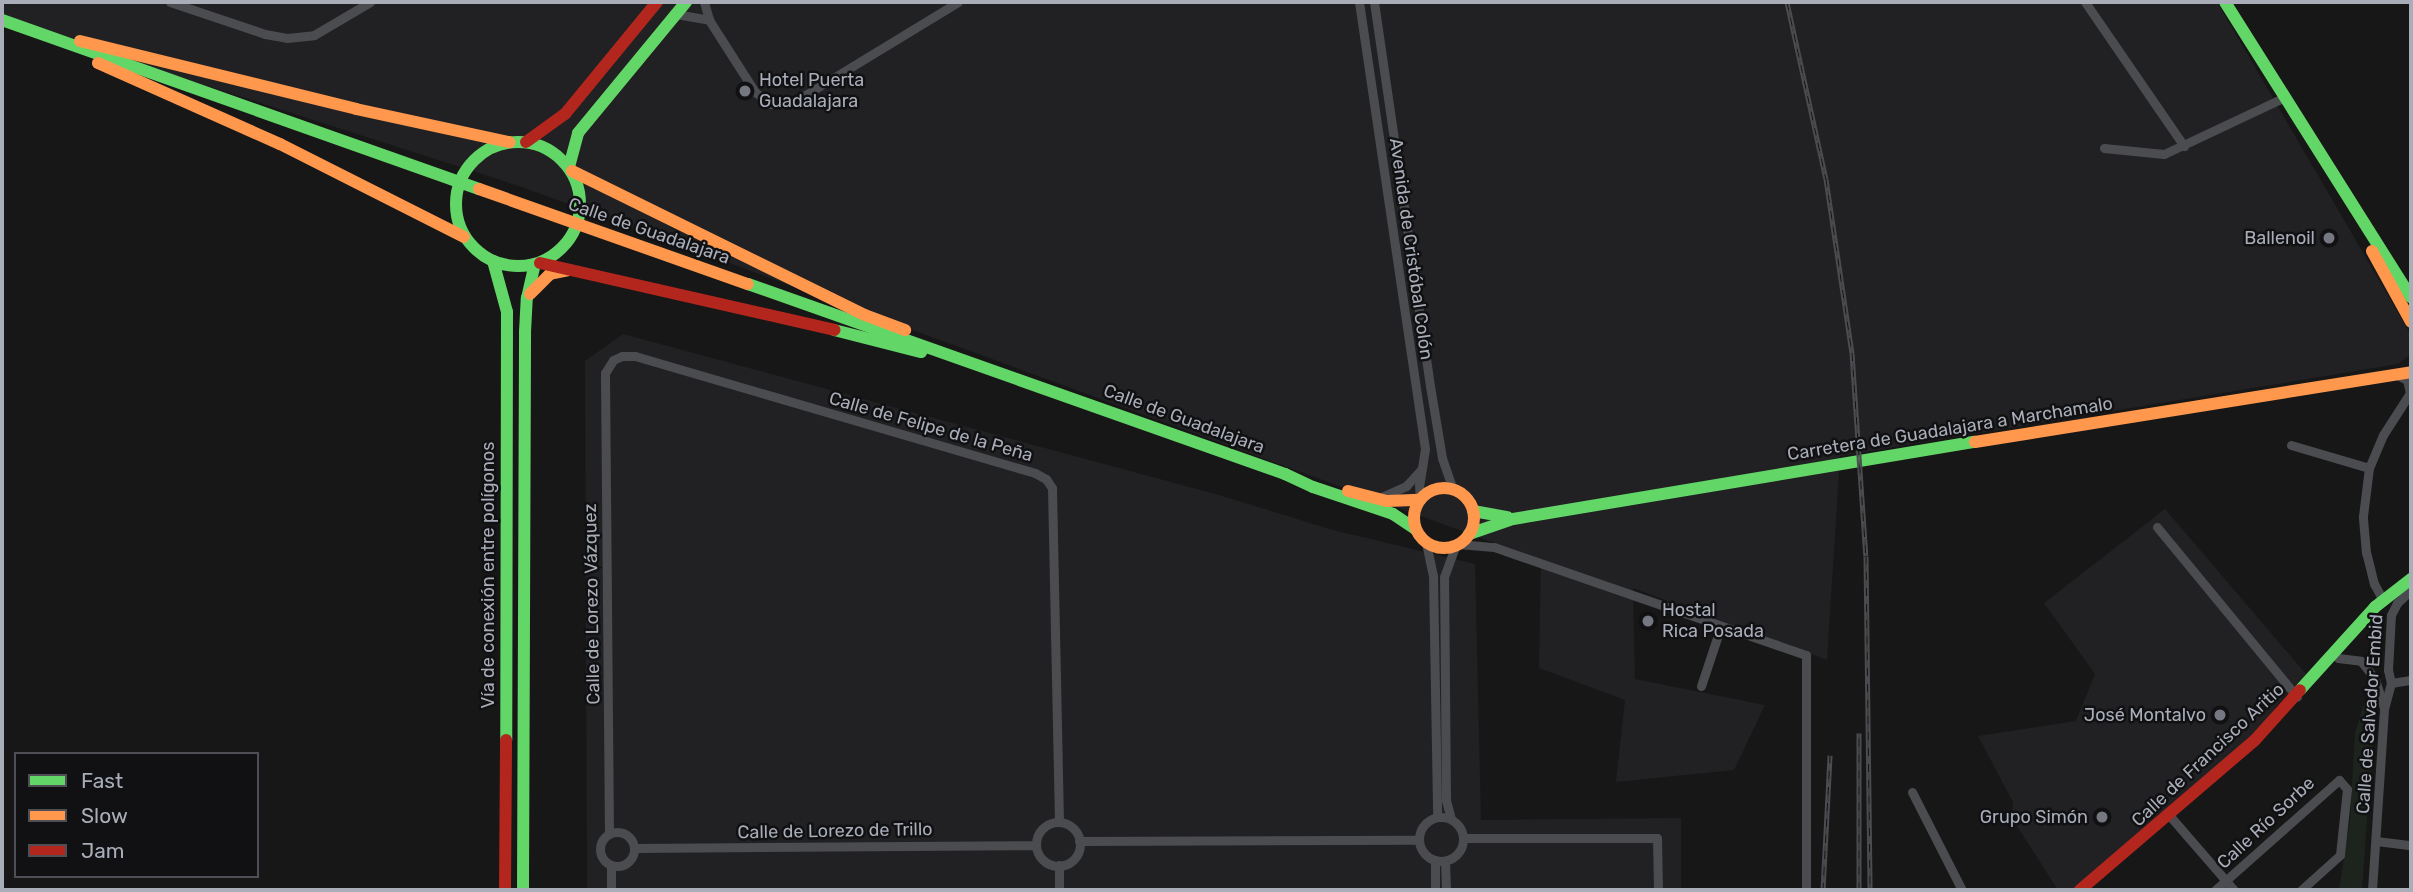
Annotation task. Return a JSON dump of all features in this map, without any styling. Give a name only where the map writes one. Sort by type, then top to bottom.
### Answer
[{"type":"main road","points":[[527,142],[558,121],[657,2]]},
{"type":"main road","points":[[570,169],[578,133],[686,2]]},
{"type":"main road","points":[[2225,2],[2283,98],[2410,295]]},
{"type":"main road","name":"Calle de Guadalajara","points":[[2,20],[1285,474],[1377,499],[1420,500]]},
{"type":"main road","points":[[25,28],[509,142],[527,142],[554,152],[570,169],[579,187],[581,205],[578,223],[570,240],[557,253],[538,263],[514,267],[493,261],[480,254],[464,237],[280,144],[137,78],[65,50],[25,28]]},
{"type":"main road","points":[[464,237],[456,215],[456,195],[462,176],[474,160],[490,148],[509,142]]},
{"type":"main road","points":[[570,169],[865,315],[1047,382],[1084,402]]},
{"type":"main road","points":[[2334,178],[2350,214],[2411,322]]},
{"type":"main road","name":"Vía de conexión entre polígonos","points":[[493,261],[503,289],[507,312],[505,890]]},
{"type":"main road","points":[[538,263],[848,332],[992,369]]},
{"type":"main road","name":"Vía de conexión entre polígonos","points":[[523,890],[527,298],[538,263]]},
{"type":"main road","points":[[527,298],[550,274],[569,270]]},
{"type":"main road","points":[[2394,373],[2411,363]]},
{"type":"main road","name":"Carretera de Guadalajara a Marchamalo","points":[[1472,532],[1513,519],[2411,372]]},
{"type":"main road","name":"Calle de Guadalajara","points":[[1285,474],[1313,487],[1393,514],[1415,529]]},
{"type":"main road","points":[[1435,489],[1453,490],[1465,497],[1473,511],[1472,532],[1457,545],[1439,548],[1426,543],[1415,529],[1414,513],[1420,500],[1435,489]]},
{"type":"main road","name":"Carretera de Guadalajara a Marchamalo","points":[[1473,511],[1513,519]]},
{"type":"main road","name":"Calle de Francisco Aritio","points":[[2080,890],[2255,740],[2314,679],[2383,600],[2411,579]]},
{"type":"main road","points":[[2314,679],[2338,658],[2386,606],[2411,589]]},
{"type":"main road","points":[[496,890],[496,837],[505,764]]},
{"type":"main road","points":[[524,769],[529,890]]},
{"type":"street","points":[[170,2],[265,34],[287,38],[314,35],[370,2]]},
{"type":"street","points":[[704,2],[709,20],[755,92],[771,103],[792,103],[958,2]]},
{"type":"street","name":"Avenida de Cristóbal Colón","points":[[1359,2],[1426,449],[1420,500]]},
{"type":"street","name":"Avenida de Cristóbal Colón","points":[[1374,2],[1441,458],[1453,490]]},
{"type":"street","points":[[2085,2],[2184,146]]},
{"type":"street","points":[[676,14],[709,20]]},
{"type":"street","points":[[2104,148],[2164,154],[2283,98]]},
{"type":"street","name":"Calle de Felipe de la Peña","points":[[605,373],[613,360],[622,356],[635,356],[1035,473],[1046,479],[1052,488],[1059,822]]},
{"type":"street","name":"Calle de Lorezo Vázquez","points":[[605,373],[609,834]]},
{"type":"street","points":[[2383,600],[2374,584],[2366,553],[2363,516],[2369,468],[2383,435],[2408,402],[2410,393],[2409,383],[2394,373]]},
{"type":"street","points":[[2291,444],[2369,468]]},
{"type":"street","points":[[1377,499],[1406,486],[1423,468]]},
{"type":"street","points":[[2157,527],[2297,697]]},
{"type":"street","points":[[1472,532],[1494,547],[1806,655],[1806,890]]},
{"type":"street","points":[[1426,543],[1433,576],[1437,817]]},
{"type":"street","points":[[1451,819],[1446,800],[1444,577],[1457,545],[1494,547]]},
{"type":"street","name":"Calle de Salvador Embid","points":[[2372,890],[2384,709],[2391,683],[2388,670],[2392,609],[2411,589]]},
{"type":"street","points":[[1701,686],[1721,626]]},
{"type":"street","points":[[2338,658],[2361,662],[2375,679],[2384,709]]},
{"type":"street","points":[[2391,683],[2411,680]]},
{"type":"street","name":"Calle Río Sorbe","points":[[2216,890],[2339,780],[2347,789],[2340,855],[2301,890]]},
{"type":"street","points":[[1912,792],[1962,890]]},
{"type":"street","points":[[2169,815],[2234,890]]},
{"type":"street","points":[[1437,817],[1451,819],[1460,827],[1463,838],[1460,850],[1445,860],[1435,860],[1423,853],[1418,840],[1421,827],[1437,817]]},
{"type":"street","points":[[1059,822],[1072,827],[1079,841],[1074,859],[1059,865],[1041,858],[1036,845],[1045,826],[1059,822]]},
{"type":"street","points":[[619,833],[627,836],[634,848],[632,858],[625,864],[611,865],[603,859],[600,850],[609,834],[619,833]]},
{"type":"street","points":[[1463,838],[1657,838],[1658,890]]},
{"type":"street","points":[[1079,841],[1418,840]]},
{"type":"street","points":[[2376,841],[2411,845]]},
{"type":"street","name":"Calle de Lorezo de Trillo","points":[[634,848],[1036,845]]},
{"type":"street","points":[[1435,860],[1435,890]]},
{"type":"street","points":[[1445,860],[1446,890]]},
{"type":"street","points":[[611,865],[611,890]]},
{"type":"street","points":[[1059,865],[1059,890]]},
{"type":"shaded area","points":[[2,2],[2217,2],[2411,335],[2411,354],[2398,364],[1840,456],[1827,660],[1633,588],[1635,679],[1765,705],[1734,770],[1616,782],[1625,700],[1539,668],[1541,560],[519,186],[2,20]]},
{"type":"shaded area","points":[[623,334],[1219,495],[1333,530],[1475,564],[1481,820],[1681,818],[1681,890],[587,890],[585,361]]},
{"type":"shaded area","points":[[2165,509],[2306,674],[2276,706],[2255,740],[2080,890],[2058,890],[2012,818],[2013,802],[1978,736],[2076,721],[2095,674],[2044,603]]},
{"type":"shaded area","points":[[2365,701],[2374,720],[2362,890],[2339,890],[2350,820],[2355,733]]},
{"type":"railway","points":[[1787,2],[1826,179],[1852,353],[1866,556],[1870,890]]},
{"type":"railway","points":[[1859,733],[1859,890]]},
{"type":"railway","points":[[1823,890],[1830,755]]},
{"type":"traffic: fast","points":[[569,167],[578,133],[686,2]]},
{"type":"traffic: fast","points":[[2225,2],[2411,297]]},
{"type":"traffic: fast","points":[[2,20],[479,189]]},
{"type":"traffic: fast","points":[[518,142],[542,146],[562,160],[576,180],[580,204],[576,228],[562,248],[542,262],[518,266],[494,262],[474,248],[460,228],[456,204],[460,180],[474,160],[494,146],[518,142]]},
{"type":"traffic: fast","points":[[493,261],[507,312],[506,740]]},
{"type":"traffic: fast","points":[[523,890],[525,332],[527,298],[535,264]]},
{"type":"traffic: fast","points":[[748,284],[1285,474],[1313,487],[1393,514],[1415,529]]},
{"type":"traffic: fast","points":[[834,330],[921,352]]},
{"type":"traffic: fast","points":[[1469,534],[1513,519],[1975,442]]},
{"type":"traffic: fast","points":[[1473,511],[1507,517]]},
{"type":"traffic: fast","points":[[2300,690],[2375,607],[2411,579]]},
{"type":"traffic: slow","points":[[80,41],[356,109],[509,142]]},
{"type":"traffic: slow","points":[[98,63],[280,144],[464,237]]},
{"type":"traffic: slow","points":[[572,171],[865,315],[905,330]]},
{"type":"traffic: slow","points":[[479,189],[748,284]]},
{"type":"traffic: slow","points":[[2372,251],[2411,322]]},
{"type":"traffic: slow","points":[[530,294],[550,274],[569,270]]},
{"type":"traffic: slow","points":[[1975,442],[2411,372]]},
{"type":"traffic: slow","points":[[1444,488],[1461,493],[1469,501],[1474,518],[1469,535],[1461,543],[1444,548],[1427,543],[1419,535],[1414,518],[1419,501],[1427,493],[1444,488]]},
{"type":"traffic: slow","points":[[1348,491],[1387,501],[1420,500]]},
{"type":"traffic: jam","points":[[526,142],[565,114],[657,2]]},
{"type":"traffic: jam","points":[[540,263],[834,330]]},
{"type":"traffic: jam","points":[[2080,890],[2255,740],[2300,690]]},
{"type":"traffic: jam","points":[[505,890],[506,740]]},
{"type":"place","name":"Hotel Puerta Guadalajara","points":[[745,91]]},
{"type":"place","name":"Ballenoil","points":[[2329,238]]},
{"type":"place","name":"Hostal Rica Posada","points":[[1648,621]]},
{"type":"place","name":"José Montalvo","points":[[2220,715]]},
{"type":"place","name":"Grupo Simón","points":[[2102,817]]}]
